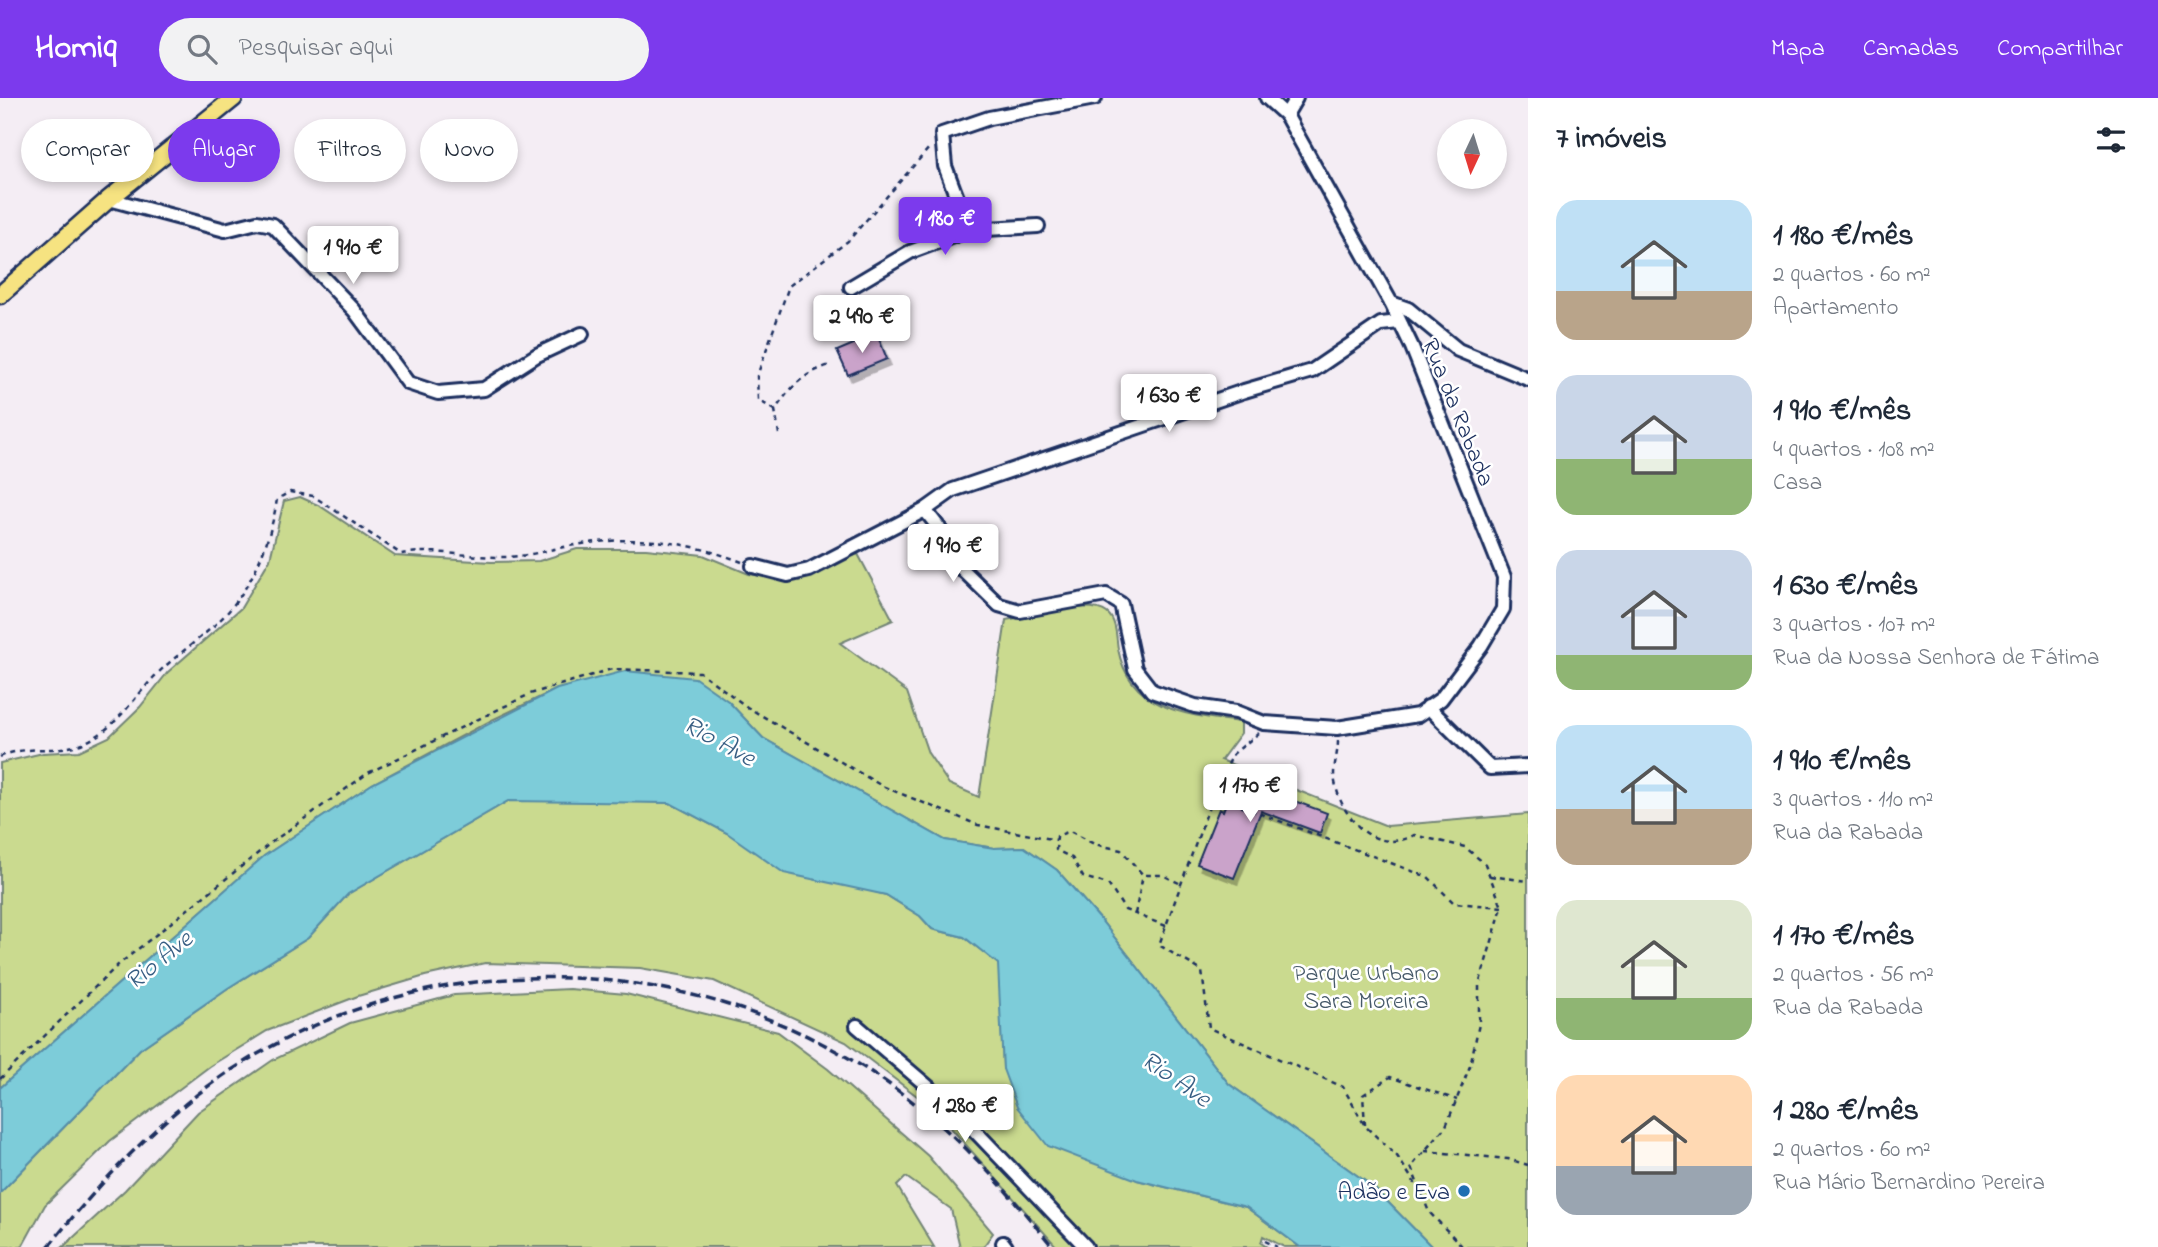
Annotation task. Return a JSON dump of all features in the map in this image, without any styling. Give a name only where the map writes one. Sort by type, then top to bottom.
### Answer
[{"type":"main road","points":[[0,295],[227,100]]},
{"type":"street","points":[[969,230],[944,166],[942,134],[989,118],[1095,98]]},
{"type":"street","name":"Rua da Rabada","points":[[925,510],[939,528],[962,569],[999,605],[1020,611],[1105,595],[1121,604],[1135,669],[1152,691],[1195,706],[1236,712],[1269,724],[1337,728],[1418,715],[1441,699],[1481,646],[1503,609],[1504,577],[1412,347],[1391,303],[1286,115],[1267,98]]},
{"type":"street","points":[[1286,115],[1296,98]]},
{"type":"street","points":[[109,199],[225,230],[257,222],[273,225],[354,310],[408,383],[438,393],[484,389],[537,355],[582,334]]},
{"type":"street","points":[[851,287],[910,253],[969,230],[1038,226]]},
{"type":"street","points":[[1391,303],[1408,309],[1458,350],[1528,379]]},
{"type":"street","points":[[753,566],[788,575],[809,570],[925,510],[953,490],[1244,391],[1312,371],[1381,324],[1399,323]]},
{"type":"street","points":[[1428,707],[1490,768],[1528,766]]},
{"type":"street","points":[[857,1026],[953,1108],[1086,1247]]},
{"type":"path","points":[[775,410],[758,400],[757,376],[789,286],[848,241],[942,134]]},
{"type":"path","points":[[779,434],[775,410],[794,383],[810,371],[830,365]]},
{"type":"path","points":[[0,757],[33,749],[63,750],[85,743],[110,726],[154,677],[226,614],[253,574],[274,521],[277,499],[290,492],[313,496],[401,554],[420,551],[480,556],[537,555],[566,546],[631,537],[707,549],[753,566]]},
{"type":"path","points":[[0,1079],[118,965],[272,842],[368,773],[530,694],[612,669],[701,672],[747,707],[882,786],[978,825],[1057,840]]},
{"type":"path","points":[[1269,724],[1233,754],[1213,796],[1159,945],[1202,971],[1209,1028],[1343,1087],[1365,1126],[1397,1156],[1418,1188]]},
{"type":"path","points":[[1337,728],[1334,774],[1342,803],[1351,819],[1377,841],[1401,842],[1414,835],[1465,848],[1485,864],[1502,907],[1479,985],[1479,1024],[1471,1066],[1446,1126],[1411,1167],[1429,1212],[1463,1247]]},
{"type":"path","points":[[1213,796],[1428,877],[1454,903],[1502,907]]},
{"type":"path","points":[[1166,926],[1125,910],[1108,884],[1083,877],[1072,858],[1056,850],[1057,836],[1070,831],[1094,844],[1121,850],[1143,874],[1163,875],[1181,884]]},
{"type":"path","points":[[1135,914],[1143,874]]},
{"type":"path","points":[[1489,876],[1528,881]]},
{"type":"path","points":[[1365,1126],[1363,1095],[1391,1077],[1457,1100]]},
{"type":"path","points":[[1425,1151],[1508,1158],[1528,1165]]},
{"type":"path","points":[[1265,1241],[1277,1247]]},
{"type":"green space","name":"Parque Urbano Sara Moreira","points":[[300,497],[320,506],[395,556],[491,562],[539,561],[577,549],[646,549],[703,555],[749,574],[784,579],[858,554],[893,620],[840,643],[907,692],[928,753],[949,784],[979,797],[1006,620],[1058,610],[1087,608],[1099,609],[1110,616],[1125,670],[1135,686],[1148,697],[1182,712],[1241,722],[1241,733],[1221,760],[1387,826],[1528,814],[1528,1247],[1432,1247],[1372,1186],[1229,1084],[1100,919],[1057,870],[1024,847],[994,848],[945,840],[763,738],[728,701],[557,689],[492,720],[372,784],[264,856],[0,1088],[0,763],[43,753],[79,751],[109,737],[140,707],[168,672],[241,608],[270,559],[284,501]]},
{"type":"green space","points":[[508,801],[670,803],[727,833],[852,886],[886,895],[920,916],[932,929],[964,937],[999,964],[1003,1069],[1137,1180],[1246,1207],[1300,1247],[1284,1247],[1263,1236],[1261,1243],[1267,1247],[1088,1247],[1038,1191],[853,1021],[849,1029],[917,1084],[1079,1247],[1057,1247],[934,1109],[846,1042],[714,981],[640,968],[485,963],[425,976],[358,996],[267,1031],[210,1066],[110,1141],[45,1205],[22,1247],[0,1247],[0,1193],[140,1049],[228,988],[308,938],[348,894]]},
{"type":"green space","points":[[569,989],[626,994],[778,1032],[828,1069],[928,1156],[993,1233],[983,1247],[960,1247],[951,1209],[906,1177],[897,1186],[934,1247],[63,1247],[125,1190],[198,1112],[273,1060],[350,1023],[454,995]]},
{"type":"water","name":"Rio Ave","points":[[625,671],[695,678],[728,701],[763,738],[945,840],[994,848],[1024,847],[1057,870],[1100,919],[1229,1084],[1372,1186],[1432,1247],[1300,1247],[1246,1207],[1137,1180],[1048,1146],[1017,1107],[1003,1069],[998,964],[964,937],[932,929],[920,916],[886,895],[784,873],[727,833],[670,803],[508,801],[348,894],[308,938],[228,988],[140,1049],[0,1193],[0,1088],[264,856],[372,784],[557,689]]},
{"type":"building","points":[[877,334],[887,359],[848,375],[837,351]]},
{"type":"building","points":[[1235,779],[1327,813],[1320,833],[1261,811],[1234,878],[1197,864],[1219,809],[1223,811]]},
{"type":"railway","points":[[48,1247],[109,1176],[177,1111],[227,1073],[311,1027],[400,996],[492,980],[586,979],[679,992],[769,1019],[854,1061],[948,1132],[995,1179],[1053,1247]]},
{"type":"place","name":"Adão e Eva","points":[[1464,1191]]}]
